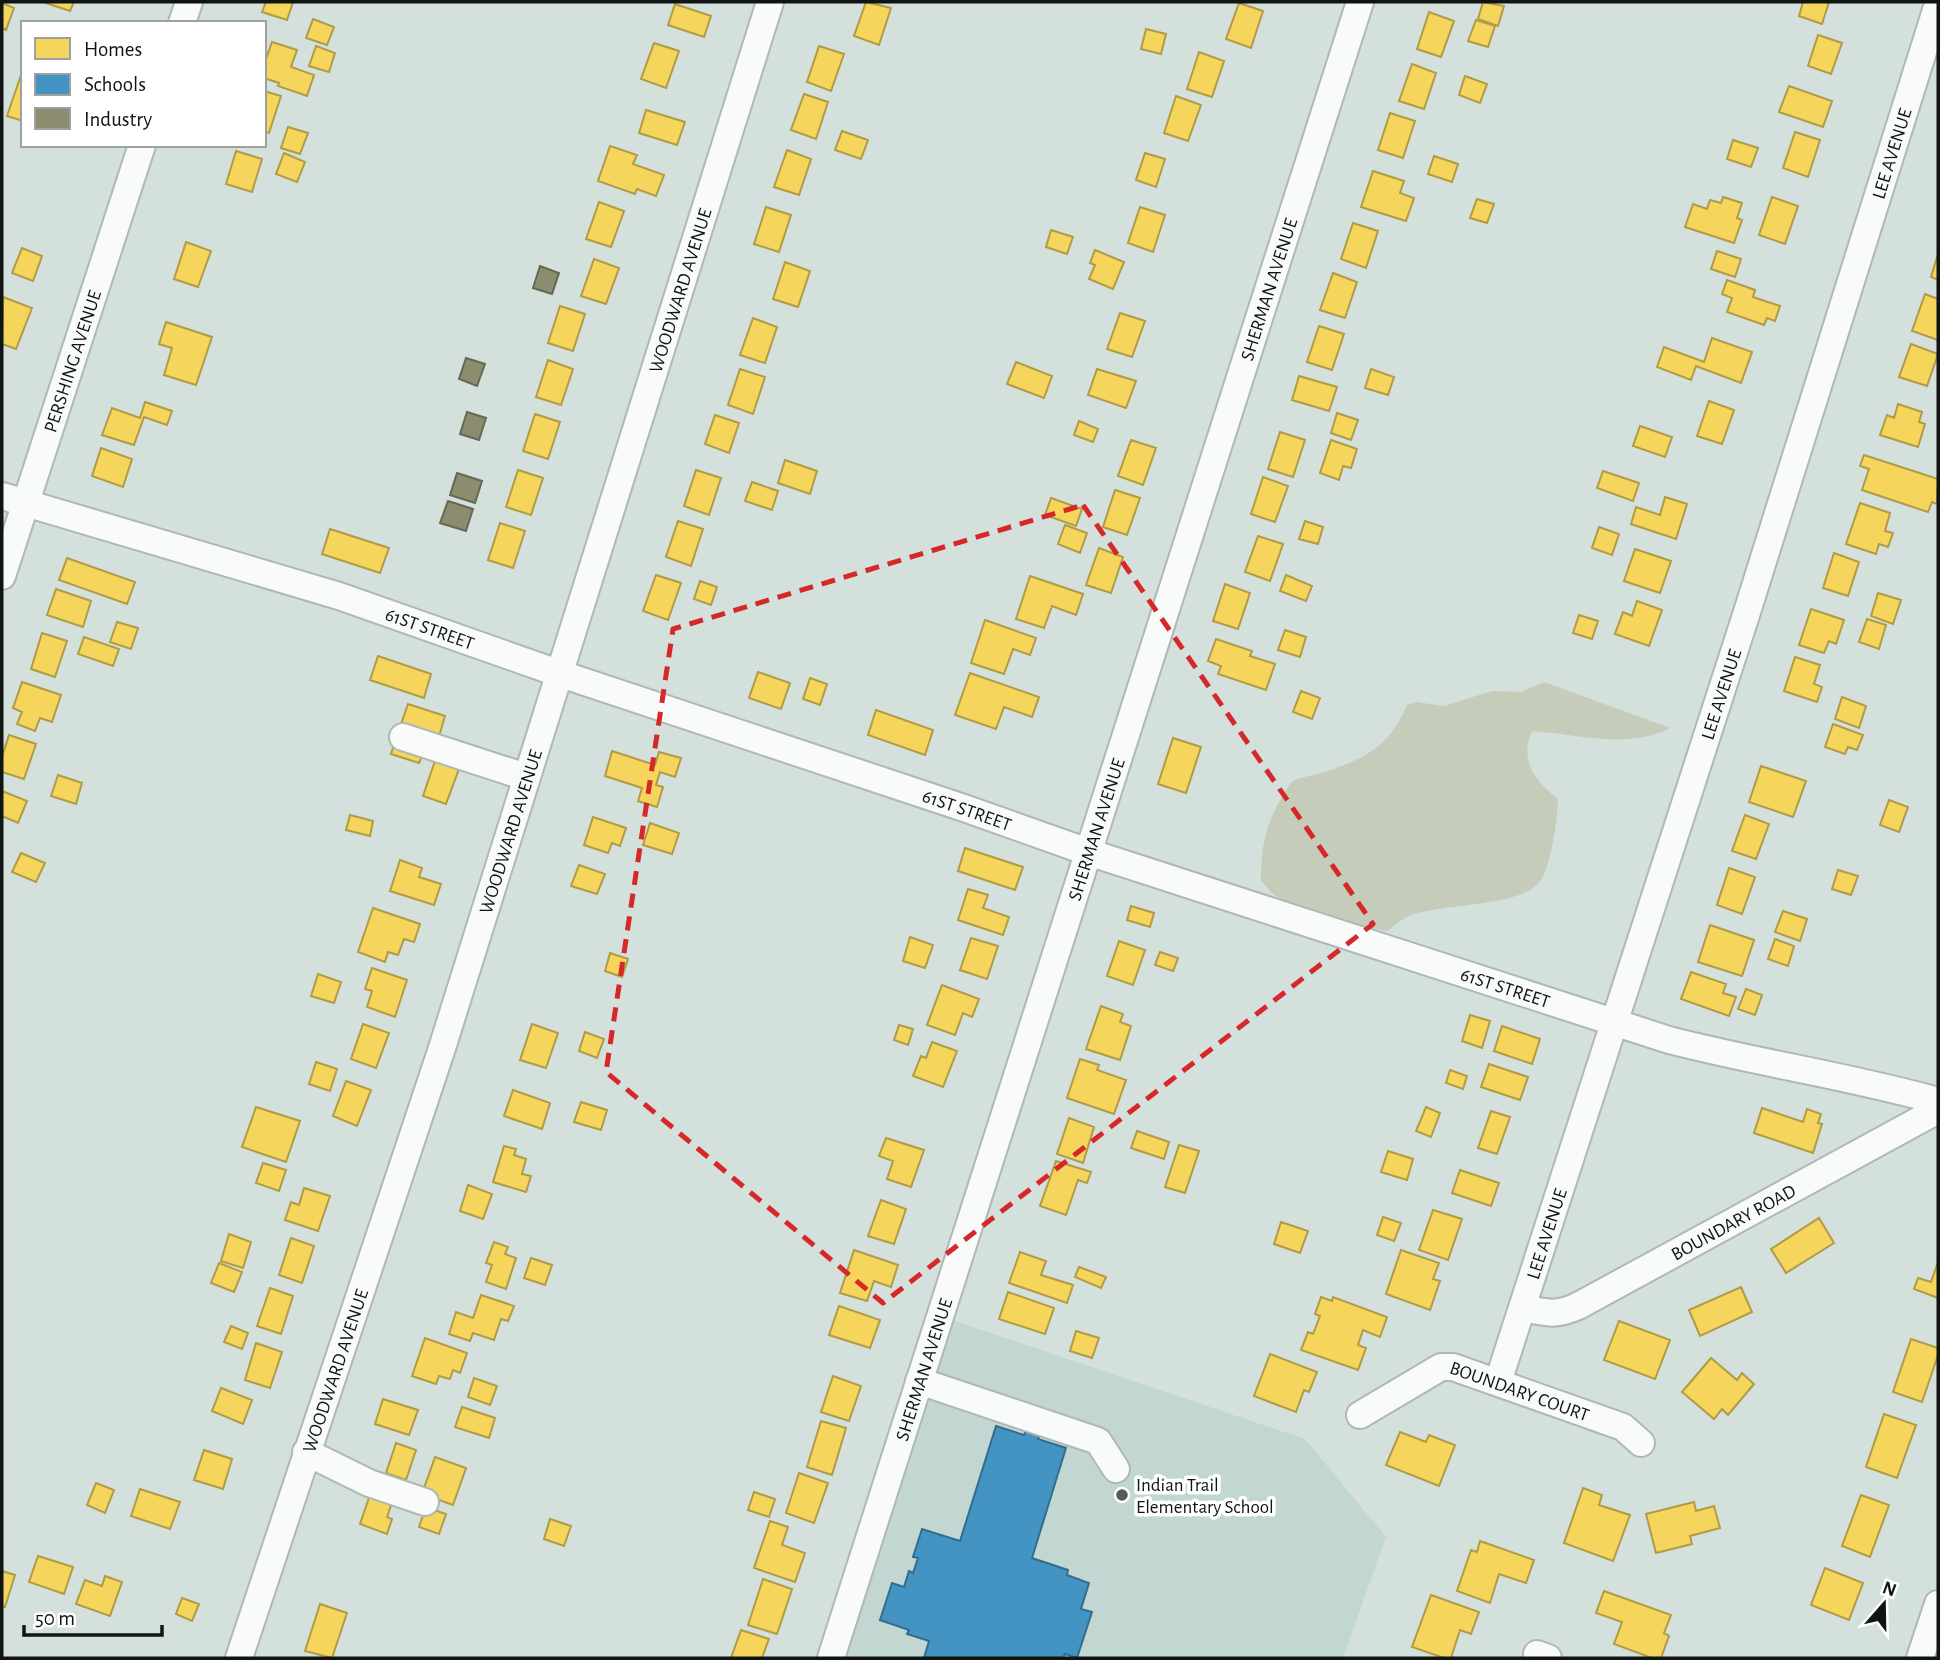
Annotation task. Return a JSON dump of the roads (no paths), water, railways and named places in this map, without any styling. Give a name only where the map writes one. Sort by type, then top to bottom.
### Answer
[{"type":"street","points":[[183,21],[189,2]]},
{"type":"street","name":"WOODWARD AVENUE","points":[[239,1658],[443,1045],[770,2]]},
{"type":"street","name":"SHERMAN AVENUE","points":[[831,1658],[1360,2]]},
{"type":"street","name":"LEE AVENUE","points":[[1498,1382],[1747,612],[1938,4]]},
{"type":"street","name":"PERSHING AVENUE","points":[[2,576],[13,500],[141,147]]},
{"type":"street","name":"61ST STREET","points":[[13,500],[339,596],[1088,852],[1613,1022],[1723,1054],[1868,1083],[1938,1101]]},
{"type":"street","points":[[403,737],[526,777]]},
{"type":"street","name":"BOUNDARY ROAD","points":[[1523,1308],[1552,1314],[1563,1313],[1578,1306],[1938,1110]]},
{"type":"street","name":"BOUNDARY COURT","points":[[1360,1415],[1441,1367],[1453,1367],[1623,1427],[1641,1443]]},
{"type":"street","points":[[919,1381],[1098,1441],[1116,1469]]},
{"type":"street","points":[[303,1463],[317,1477],[349,1474],[405,1497],[425,1502]]},
{"type":"street","points":[[1920,1658],[1938,1604]]},
{"type":"place","name":"Indian Trail Elementary School","points":[[1122,1495]]}]
